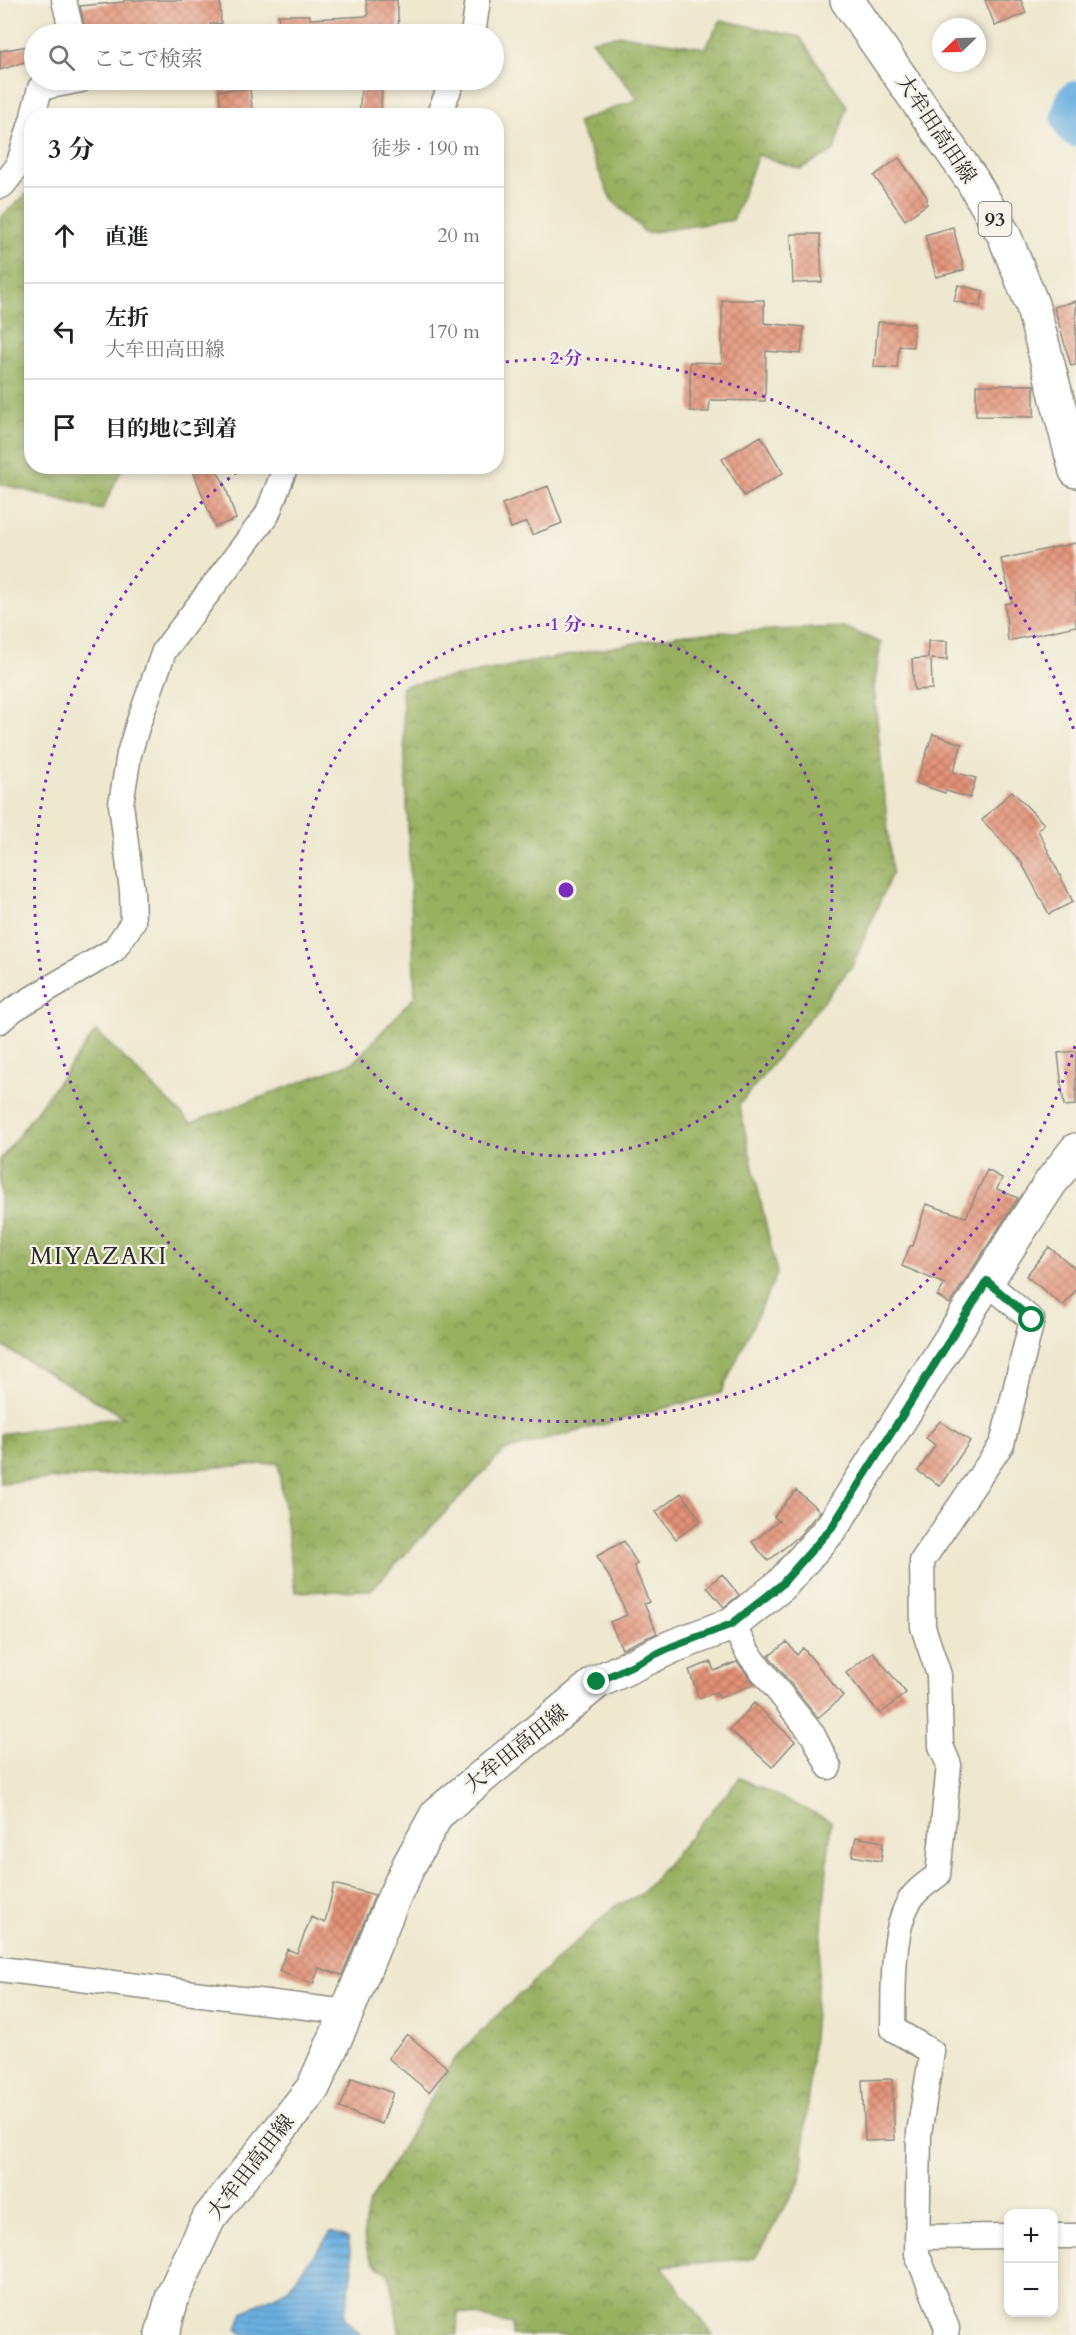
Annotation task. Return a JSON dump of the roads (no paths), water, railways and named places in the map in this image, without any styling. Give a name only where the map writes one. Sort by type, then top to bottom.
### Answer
[{"type":"main road","name":"大牟田高田線","points":[[847,0],[972,180],[1004,235],[1032,304],[1076,471]]},
{"type":"main road","name":"大牟田高田線","points":[[162,2335],[173,2295],[209,2218],[313,2088],[409,1865],[437,1814],[597,1682],[671,1647],[732,1624],[781,1585],[832,1527],[1051,1182],[1076,1150]]},
{"type":"street","points":[[64,0],[70,24]]},
{"type":"street","points":[[474,24],[478,0]]},
{"type":"street","points":[[35,108],[39,90]]},
{"type":"street","points":[[441,108],[449,90]]},
{"type":"street","points":[[0,186],[18,166],[24,145]]},
{"type":"street","points":[[0,1021],[14,1010],[114,950],[132,922],[132,891],[121,804],[129,754],[138,724],[164,651],[267,515],[282,474]]},
{"type":"street","points":[[946,2335],[947,2328],[917,2254],[919,2133],[932,2052],[893,2029],[897,1939],[902,1916],[913,1896],[938,1875],[949,1765],[941,1746],[939,1675],[922,1627],[922,1561],[1002,1444],[1032,1320],[987,1281]]},
{"type":"street","points":[[732,1624],[747,1653],[813,1735],[829,1767]]},
{"type":"street","points":[[0,1969],[347,2012]]},
{"type":"street","points":[[917,2236],[1004,2236]]},
{"type":"street","points":[[1058,2236],[1076,2236]]},
{"type":"water","points":[[331,2232],[348,2238],[353,2269],[344,2317],[361,2335],[244,2335],[237,2329],[243,2312],[288,2289]]},
{"type":"waterway","points":[[1076,101],[1071,117],[1076,127]]},
{"type":"district","name":"MIYAZAKI","points":[[99,1256]]}]
